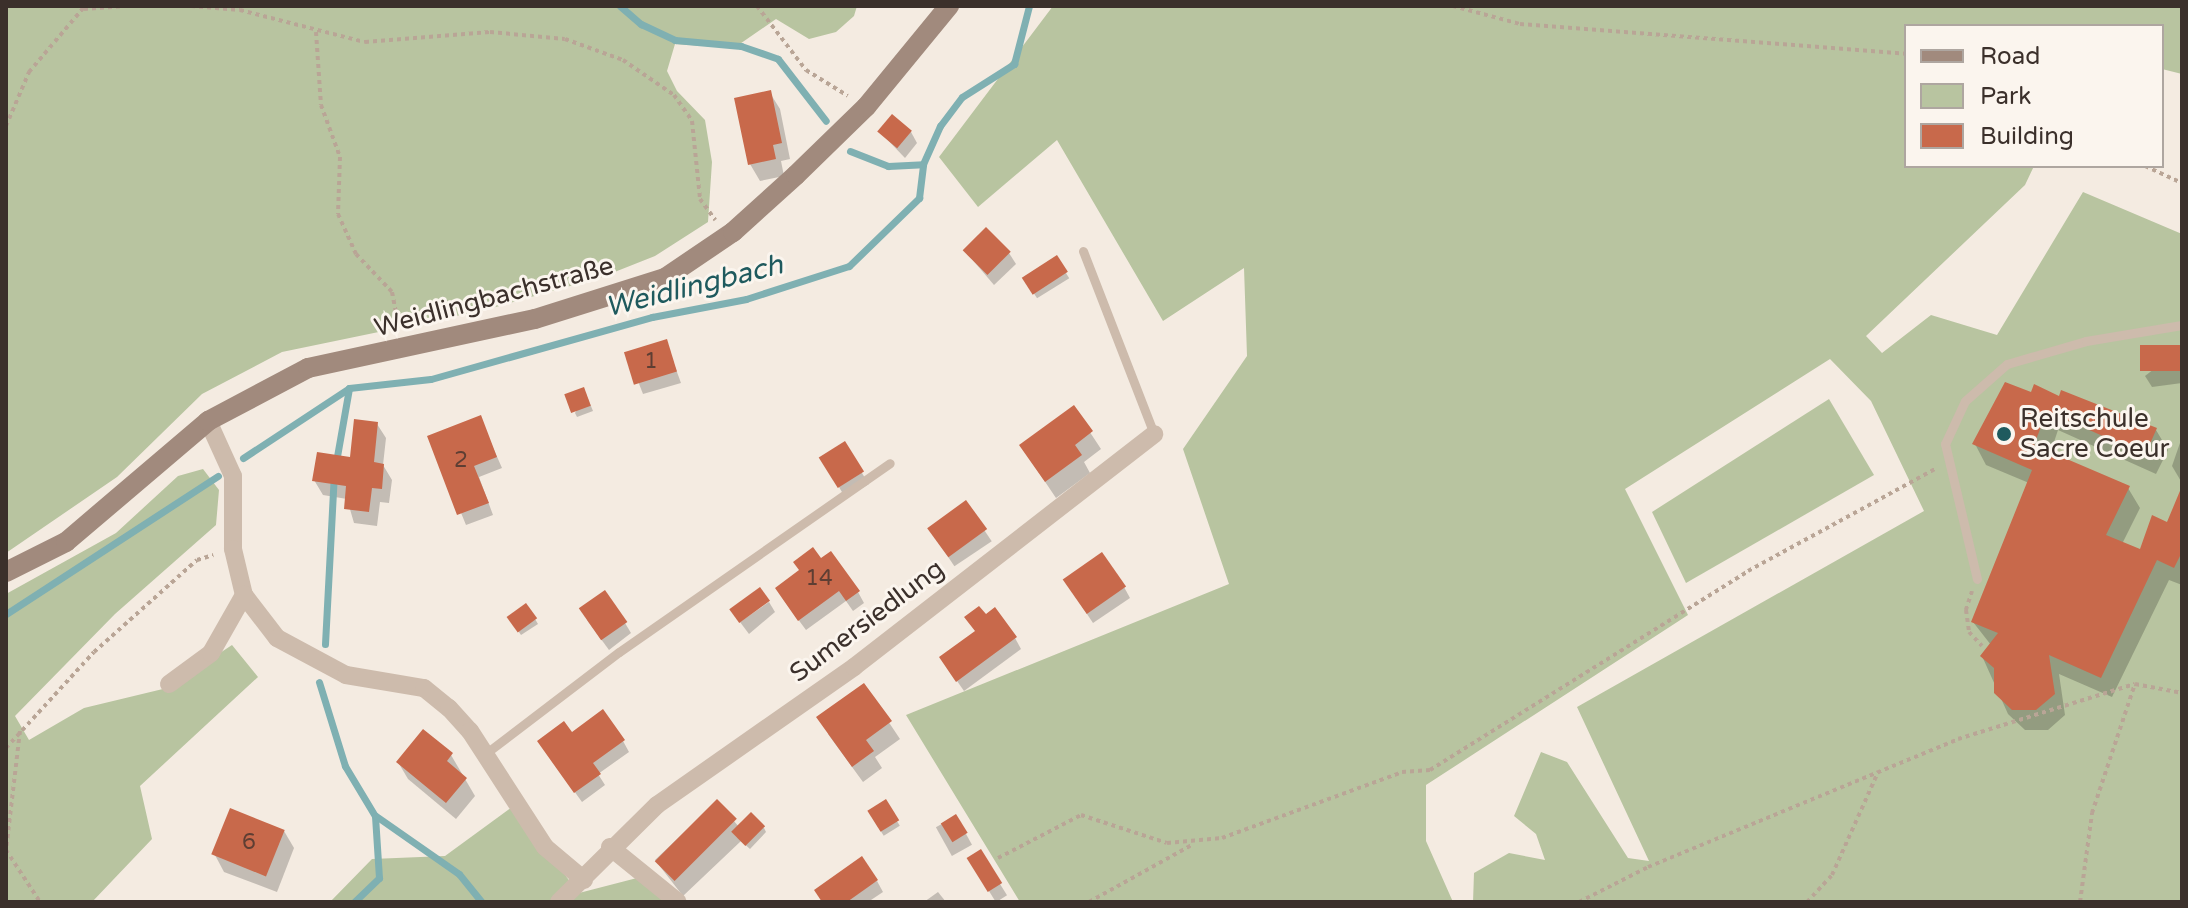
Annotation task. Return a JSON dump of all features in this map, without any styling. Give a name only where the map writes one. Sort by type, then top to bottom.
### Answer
[{"type":"main road","name":"Weidlingbachstraße","points":[[6,572],[66,542],[208,421],[308,368],[404,350],[535,319],[665,278],[733,232],[866,107],[949,6]]},
{"type":"street","points":[[208,421],[233,476],[233,549],[244,595],[277,638],[346,675],[424,688],[449,708],[485,754],[545,847],[584,880]]},
{"type":"street","name":"Sumersiedlung","points":[[559,902],[584,880],[610,847],[657,805],[854,667],[1154,434]]},
{"type":"street","points":[[169,684],[211,653],[244,595]]},
{"type":"street","points":[[610,847],[678,902]]},
{"type":"lane","points":[[1083,251],[1154,434]]},
{"type":"lane","points":[[1977,579],[1945,444],[1965,401],[2007,364],[2086,341],[2182,325]]},
{"type":"lane","points":[[485,754],[619,652],[890,463]]},
{"type":"path","points":[[6,126],[29,72],[84,8],[123,6]]},
{"type":"path","points":[[191,6],[240,10],[365,42],[490,32],[565,39],[623,60],[674,95],[692,121],[700,199],[714,220],[733,232]]},
{"type":"path","points":[[757,6],[806,70],[866,107]]},
{"type":"path","points":[[1453,6],[1520,24],[1904,54]]},
{"type":"path","points":[[316,31],[321,105],[340,157],[338,214],[356,254],[392,292],[404,350]]},
{"type":"path","points":[[2149,168],[2182,183]]},
{"type":"path","points":[[1089,902],[1194,843],[1280,820],[1402,772],[1430,770],[1748,571],[1949,461]]},
{"type":"path","points":[[6,748],[20,729],[40,714],[94,652],[197,560],[233,549]]},
{"type":"path","points":[[1977,579],[1966,610],[1969,632],[1982,646]]},
{"type":"path","points":[[1579,902],[1648,867],[1958,739],[2135,684],[2182,693]]},
{"type":"path","points":[[2080,902],[2092,813],[2135,684]]},
{"type":"path","points":[[20,729],[6,850],[40,902]]},
{"type":"path","points":[[1807,902],[1832,875],[1878,772]]},
{"type":"path","points":[[998,858],[1081,815],[1167,843],[1194,843]]},
{"type":"green space","points":[[6,6],[857,6],[854,16],[836,32],[809,39],[776,19],[734,48],[675,44],[667,71],[677,91],[705,120],[712,162],[708,222],[655,256],[602,277],[485,310],[282,352],[202,394],[117,477],[6,553]]},
{"type":"green space","points":[[1053,6],[2182,6],[2182,74],[2164,70],[2164,24],[1904,24],[1904,168],[2033,168],[2025,185],[1866,336],[1882,353],[1931,315],[1997,335],[2083,192],[2182,234],[2182,902],[1473,902],[1474,873],[1509,853],[1545,860],[1536,834],[1514,816],[1541,752],[1567,762],[1628,858],[1649,861],[1577,707],[1924,511],[1871,401],[1830,359],[1625,489],[1688,615],[1426,785],[1426,841],[1453,902],[1020,902],[906,715],[1229,584],[1183,449],[1247,356],[1244,268],[1163,321],[1057,140],[978,207],[939,157]]},
{"type":"green space","points":[[1829,399],[1874,475],[1686,583],[1652,512]]},
{"type":"green space","points":[[203,469],[219,490],[216,525],[115,614],[15,716],[29,740],[84,708],[167,688],[232,645],[258,677],[140,786],[152,839],[92,902],[6,902],[6,594],[116,533],[178,476]]},
{"type":"green space","points":[[512,807],[579,893],[637,878],[668,902],[330,902],[372,859],[445,856]]},
{"type":"building","points":[[771,90],[782,143],[773,145],[776,159],[748,165],[734,98]]},
{"type":"building","points":[[892,114],[912,131],[897,148],[877,132]]},
{"type":"building","points":[[986,227],[1011,252],[987,275],[963,250]]},
{"type":"building","points":[[1057,255],[1068,272],[1033,295],[1022,278]]},
{"type":"building","points":[[667,339],[677,372],[634,385],[624,352]]},
{"type":"building","points":[[2140,345],[2182,345],[2182,371],[2140,371]]},
{"type":"building","points":[[2005,382],[2031,392],[2034,384],[2059,396],[2061,390],[2157,428],[2145,455],[2047,411],[2034,445],[2130,486],[2106,535],[2140,549],[2152,515],[2167,522],[2182,486],[2182,552],[2174,568],[2157,560],[2101,678],[2049,655],[2055,694],[2036,710],[2012,710],[1994,693],[1994,668],[1980,656],[1998,633],[1971,622],[2032,470],[1972,444]]},
{"type":"building","points":[[584,387],[591,406],[571,413],[564,394]]},
{"type":"building","points":[[1074,405],[1093,431],[1075,445],[1082,455],[1045,482],[1019,445]]},
{"type":"building","points":[[481,415],[497,457],[474,466],[489,503],[457,515],[427,436]]},
{"type":"building","points":[[354,419],[378,422],[374,462],[384,464],[382,489],[372,488],[369,512],[344,509],[346,486],[312,481],[317,452],[350,457]]},
{"type":"building","points":[[845,441],[864,472],[838,488],[819,457]]},
{"type":"building","points":[[966,500],[987,529],[948,557],[927,528]]},
{"type":"building","points":[[813,547],[821,558],[831,551],[860,591],[846,601],[839,591],[798,621],[775,588],[799,570],[793,562]]},
{"type":"building","points":[[1102,552],[1126,586],[1087,614],[1063,580]]},
{"type":"building","points":[[760,587],[770,601],[739,623],[729,609]]},
{"type":"building","points":[[605,590],[627,622],[601,640],[579,608]]},
{"type":"building","points":[[526,603],[537,618],[518,632],[507,617]]},
{"type":"building","points":[[979,606],[986,614],[995,607],[1017,637],[956,682],[939,657],[975,631],[964,617]]},
{"type":"building","points":[[864,683],[892,721],[866,740],[874,751],[852,767],[816,717]]},
{"type":"building","points":[[603,709],[625,740],[593,763],[601,774],[574,793],[537,741],[564,721],[572,732]]},
{"type":"building","points":[[423,729],[453,753],[447,761],[467,778],[446,803],[396,762]]},
{"type":"building","points":[[717,799],[737,819],[675,881],[655,861]]},
{"type":"building","points":[[886,799],[899,820],[881,832],[867,811]]},
{"type":"building","points":[[230,808],[285,830],[266,876],[211,854]]},
{"type":"building","points":[[751,812],[765,826],[745,846],[731,832]]},
{"type":"building","points":[[956,814],[968,833],[952,842],[941,824]]},
{"type":"building","points":[[981,849],[1002,883],[988,892],[967,858]]},
{"type":"building","points":[[862,856],[878,880],[847,902],[822,902],[814,890]]},
{"type":"waterway","points":[[620,6],[641,24],[675,40],[741,46],[778,59],[826,121]]},
{"type":"waterway","name":"Weidlingbach","points":[[243,458],[349,388],[431,379],[652,317],[746,299],[849,266],[919,198],[923,164],[940,126],[962,97],[1014,64],[1029,6]]},
{"type":"waterway","points":[[850,151],[888,166],[923,164]]},
{"type":"waterway","points":[[336,462],[349,388]]},
{"type":"waterway","points":[[325,644],[334,475]]},
{"type":"waterway","name":"Weidlingbach","points":[[6,614],[218,476]]},
{"type":"waterway","points":[[319,682],[345,766],[375,816],[379,878],[354,902]]},
{"type":"waterway","points":[[376,816],[459,874],[482,902]]},
{"type":"place","name":"Reitschule Sacre Coeur","points":[[2004,434]]}]
